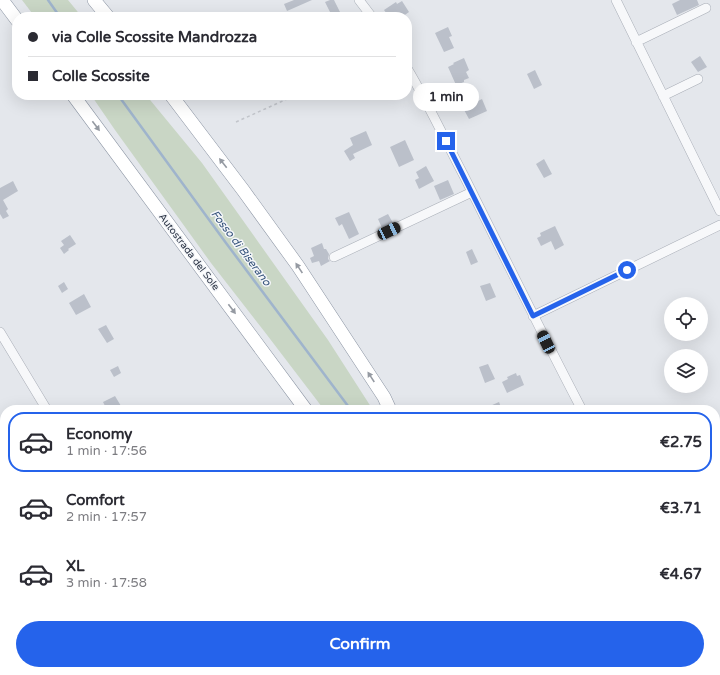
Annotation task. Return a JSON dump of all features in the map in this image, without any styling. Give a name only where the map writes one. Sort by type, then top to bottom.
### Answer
[{"type":"highway","points":[[2,0],[12,13]]},
{"type":"highway","points":[[94,0],[104,12]]},
{"type":"highway","name":"Autostrada del Sole","points":[[76,100],[302,405]]},
{"type":"highway","points":[[175,100],[244,190],[298,266],[384,397],[388,405]]},
{"type":"street","points":[[359,0],[368,12]]},
{"type":"street","points":[[616,0],[720,211]]},
{"type":"street","points":[[636,42],[706,8]]},
{"type":"street","points":[[412,76],[579,405]]},
{"type":"street","points":[[663,96],[698,79]]},
{"type":"street","points":[[334,257],[472,192]]},
{"type":"street","points":[[533,316],[720,225]]},
{"type":"street","points":[[0,332],[44,405]]},
{"type":"path","points":[[236,122],[285,100]]},
{"type":"green space","points":[[22,0],[68,0],[78,12],[31,12]]},
{"type":"green space","points":[[94,100],[150,100],[202,163],[328,340],[370,405],[320,405],[211,263]]},
{"type":"building","points":[[294,0],[312,0],[287,11],[284,4]]},
{"type":"building","points":[[334,0],[340,12],[330,12],[325,2]]},
{"type":"building","points":[[680,0],[697,0],[699,5],[677,15],[672,4]]},
{"type":"building","points":[[402,1],[409,12],[385,12],[384,10],[396,2],[397,4]]},
{"type":"building","points":[[448,27],[452,36],[449,37],[454,48],[444,52],[435,33]]},
{"type":"building","points":[[700,56],[707,67],[698,72],[691,62]]},
{"type":"building","points":[[464,58],[469,70],[466,72],[469,78],[456,85],[448,67]]},
{"type":"building","points":[[535,70],[542,85],[534,89],[527,74]]},
{"type":"building","points":[[482,99],[487,111],[469,119],[463,108]]},
{"type":"building","points":[[366,131],[372,145],[353,154],[355,158],[350,161],[344,151],[353,145],[350,138]]},
{"type":"building","points":[[405,140],[414,160],[399,167],[390,147]]},
{"type":"building","points":[[544,159],[552,174],[544,178],[536,164]]},
{"type":"building","points":[[426,166],[434,181],[419,189],[415,180],[419,178],[416,172]]},
{"type":"building","points":[[448,180],[454,194],[440,200],[434,186]]},
{"type":"building","points":[[13,181],[18,191],[3,200],[8,209],[6,211],[9,216],[3,219],[0,214],[0,188]]},
{"type":"building","points":[[349,212],[359,234],[349,239],[342,224],[339,226],[335,218]]},
{"type":"building","points":[[388,214],[393,223],[382,228],[378,219]]},
{"type":"building","points":[[555,226],[564,245],[555,250],[551,241],[541,246],[537,238],[541,236],[540,233]]},
{"type":"building","points":[[70,235],[76,244],[68,249],[69,250],[64,254],[60,248],[64,245],[61,241]]},
{"type":"building","points":[[322,243],[324,249],[326,249],[329,254],[328,259],[330,261],[321,266],[319,261],[312,263],[310,258],[314,256],[311,248]]},
{"type":"building","points":[[472,249],[478,262],[471,265],[466,252]]},
{"type":"building","points":[[64,282],[68,289],[62,293],[58,286]]},
{"type":"building","points":[[490,283],[496,297],[486,301],[480,286]]},
{"type":"building","points":[[84,294],[91,307],[76,315],[69,303]]},
{"type":"building","points":[[106,325],[114,339],[107,343],[98,329]]},
{"type":"building","points":[[488,364],[495,379],[485,383],[479,367]]},
{"type":"building","points":[[118,366],[121,373],[114,377],[110,370]]},
{"type":"building","points":[[516,373],[517,376],[520,375],[524,385],[507,393],[502,382],[508,379],[507,377]]},
{"type":"building","points":[[115,396],[120,405],[104,405],[103,402]]},
{"type":"building","points":[[499,402],[500,405],[492,405]]},
{"type":"waterway","name":"Fosso di Biserano","points":[[48,0],[56,12]]},
{"type":"waterway","name":"Fosso di Biserano","points":[[122,100],[347,405]]},
{"type":"route","points":[[446,141],[533,316],[627,270]]}]
